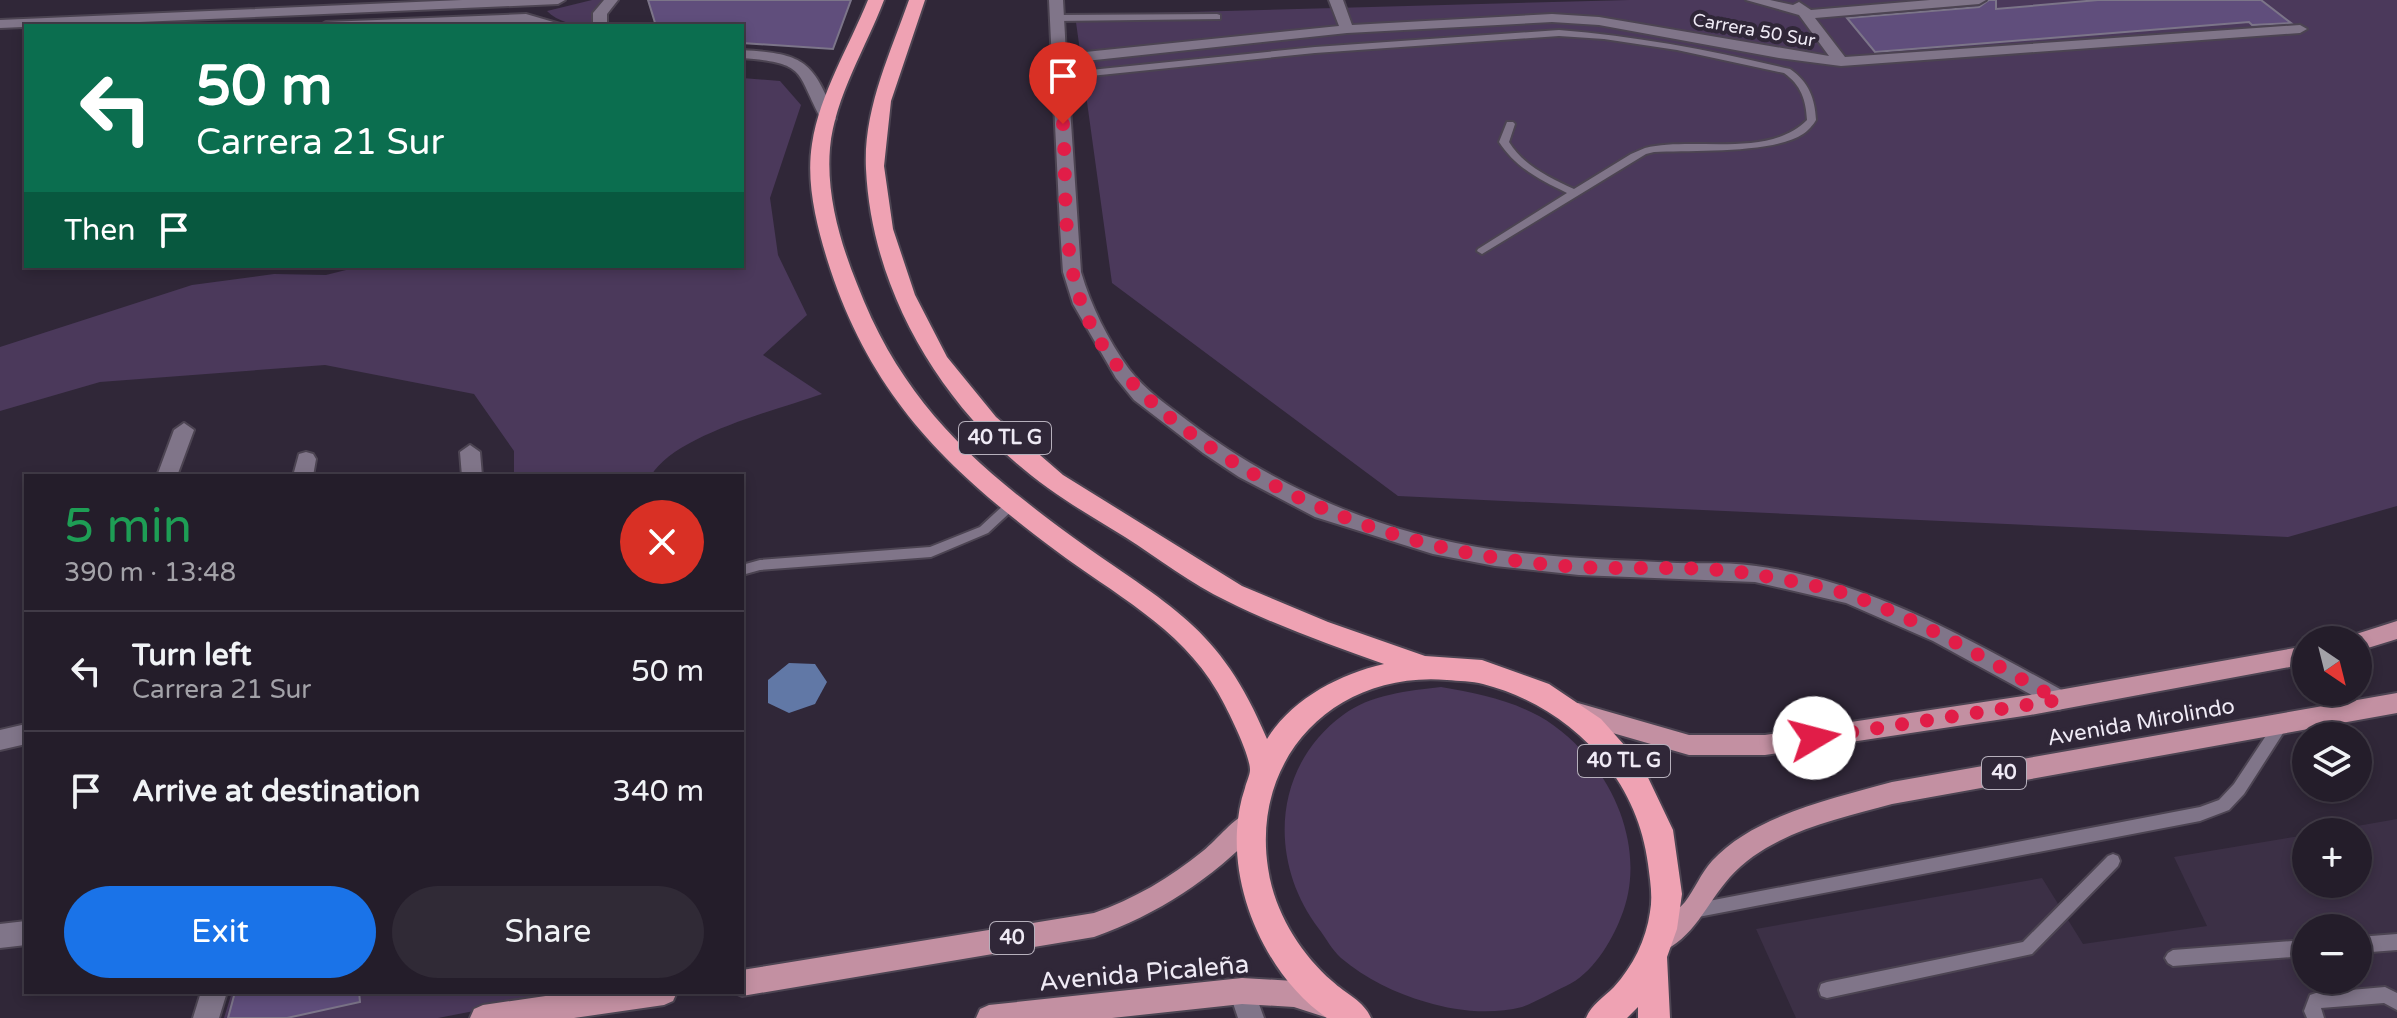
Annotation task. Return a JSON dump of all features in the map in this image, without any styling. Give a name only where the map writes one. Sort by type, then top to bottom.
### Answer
[{"type":"highway","name":"40 TL G","points":[[876,0],[828,119],[821,146],[821,169],[828,229],[852,299],[881,362],[924,422],[1012,504],[1168,618],[1201,648],[1219,669],[1238,703],[1264,770]]},
{"type":"highway","name":"40 TL G","points":[[917,0],[882,101],[875,166],[883,229],[905,295],[938,361],[988,423],[1055,481],[1233,593],[1319,630],[1425,667]]},
{"type":"highway","name":"40 TL G","points":[[1352,1016],[1311,982],[1282,945],[1262,904],[1252,862],[1251,822],[1256,795],[1264,770],[1296,722],[1317,704],[1367,677],[1425,667],[1486,672],[1545,695],[1573,711],[1602,736],[1626,764],[1646,796],[1660,831],[1668,868],[1667,904],[1656,949],[1654,1018]]},
{"type":"highway","name":"40 TL G","points":[[1602,1018],[1635,986],[1656,949]]},
{"type":"main road","points":[[2372,638],[2397,630]]},
{"type":"main road","name":"Avenida Mirolindo","points":[[1573,711],[1689,745],[1727,747],[1862,732],[2292,658]]},
{"type":"main road","name":"Avenida Mirolindo","points":[[1656,949],[1693,911],[1721,869],[1751,844],[1818,813],[1892,793],[2397,703]]},
{"type":"main road","name":"Avenida Picaleña","points":[[744,983],[1107,921],[1132,913],[1174,886],[1215,857],[1251,822]]},
{"type":"main road","name":"Avenida Picaleña","points":[[989,1018],[1242,991],[1294,994],[1352,1016]]},
{"type":"main road","points":[[483,1018],[650,994]]},
{"type":"street","points":[[277,13],[287,0]]},
{"type":"street","points":[[0,24],[173,22],[277,13],[558,0]]},
{"type":"street","points":[[600,24],[600,13],[611,0]]},
{"type":"street","points":[[1336,0],[1347,29]]},
{"type":"street","points":[[1753,0],[1804,13],[1979,0]]},
{"type":"street","points":[[1794,0],[1841,62]]},
{"type":"street","points":[[526,18],[539,2]]},
{"type":"street","points":[[1056,9],[1068,227],[1072,272],[1082,304],[1122,373],[1141,395],[1246,472],[1322,511],[1433,546],[1495,558],[1579,567],[1755,574],[1850,595],[1941,635],[2059,700]]},
{"type":"street","points":[[376,24],[526,18],[552,24]]},
{"type":"street","name":"Carrera 50 Sur","points":[[1060,68],[1347,29],[1552,18],[1599,21],[1779,54],[1841,62],[2300,29]]},
{"type":"street","points":[[0,37],[24,36]]},
{"type":"street","points":[[744,54],[779,56],[799,63],[810,74],[828,119]]},
{"type":"street","points":[[168,474],[184,430]]},
{"type":"street","points":[[470,452],[472,474]]},
{"type":"street","points":[[0,740],[24,734]]},
{"type":"street","points":[[0,936],[24,933]]},
{"type":"street","points":[[1242,991],[1251,1018]]},
{"type":"street","points":[[206,1018],[213,994]]},
{"type":"lane","points":[[1056,9],[1217,17]]},
{"type":"lane","points":[[1060,68],[1559,33],[1677,47],[1787,71],[1801,80],[1814,111],[1814,122],[1792,137],[1748,146],[1653,149],[1634,156],[1482,251]]},
{"type":"lane","points":[[1510,124],[1504,142],[1511,155],[1535,173],[1574,193]]},
{"type":"lane","points":[[744,569],[760,565],[931,552],[984,530],[1012,504]]},
{"type":"lane","points":[[1693,911],[2200,814],[2224,805],[2239,789],[2282,723]]},
{"type":"lane","points":[[1827,990],[2027,949],[2113,861]]},
{"type":"lane","points":[[2372,944],[2397,942]]},
{"type":"lane","points":[[2173,958],[2292,949]]},
{"type":"lane","points":[[2316,1018],[2312,1011],[2316,1001],[2385,995],[2397,1002]]},
{"type":"shaded area","points":[[603,0],[592,16],[591,24],[568,23],[547,11]]},
{"type":"shaded area","points":[[1629,0],[2397,0],[2397,506],[2288,537],[1398,496],[1112,283],[1075,15]]},
{"type":"shaded area","points":[[744,78],[780,81],[801,105],[770,198],[778,255],[807,315],[763,355],[822,394],[703,436],[663,461],[653,474],[514,474],[514,451],[474,394],[325,365],[100,382],[0,411],[0,347],[192,285],[274,274],[326,275],[354,268],[744,268]]},
{"type":"shaded area","points":[[1441,687],[1515,705],[1539,716],[1563,733],[1584,753],[1602,777],[1626,831],[1630,860],[1629,889],[1612,937],[1592,966],[1575,981],[1522,1007],[1486,1011],[1449,1008],[1403,994],[1371,979],[1332,948],[1302,903],[1291,875],[1285,846],[1285,816],[1291,788],[1302,761],[1319,736],[1343,715],[1365,702]]},
{"type":"shaded area","points":[[2397,819],[2397,1018],[1796,1018],[1756,929],[2042,878],[2083,944],[2207,926],[2174,857],[2292,837],[2292,898],[2372,898],[2372,823]]},
{"type":"shaded area","points":[[231,994],[561,994],[438,1018],[224,1018]]},
{"type":"water","points":[[789,663],[815,664],[827,682],[815,704],[789,713],[768,703],[768,680]]},
{"type":"building","points":[[648,0],[851,0],[833,49],[744,43],[744,24],[655,24]]},
{"type":"building","points":[[1989,0],[1996,0],[1996,9],[2098,0],[2261,0],[2291,23],[2252,25],[2249,22],[1875,52],[1847,18],[1979,7]]},
{"type":"building","points":[[234,994],[359,994],[360,1002],[287,1018],[228,1018]]},
{"type":"route","points":[[1063,124],[1072,272],[1090,321],[1122,373],[1141,395],[1246,472],[1322,511],[1433,546],[1495,558],[1579,567],[1755,574],[1850,595],[1941,635],[2059,700],[1814,738]]}]
